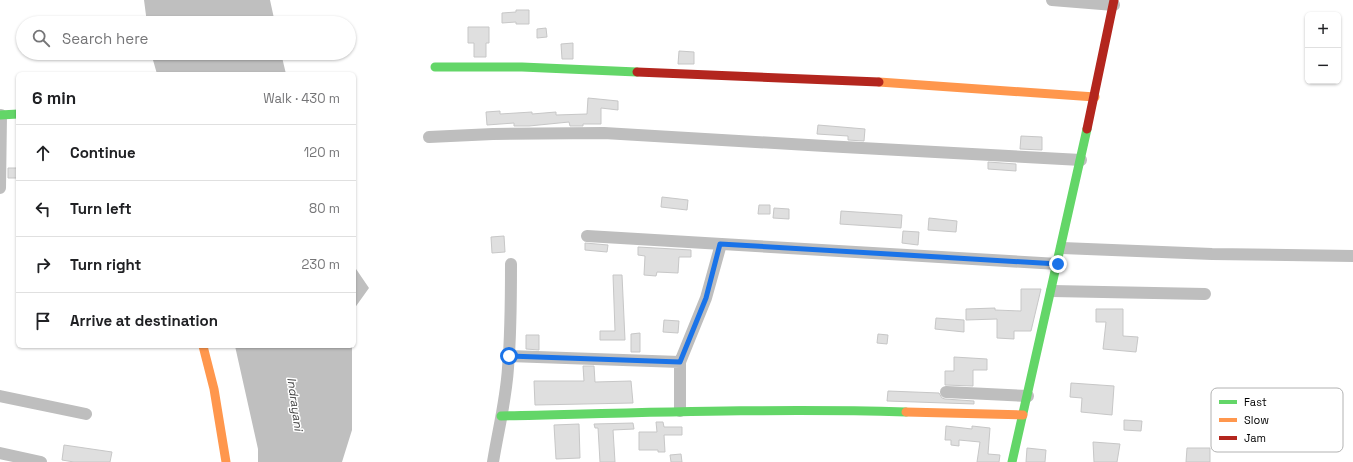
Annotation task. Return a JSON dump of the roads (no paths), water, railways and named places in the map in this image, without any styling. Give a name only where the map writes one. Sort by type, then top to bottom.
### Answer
[{"type":"street","points":[[1012,462],[1062,248],[1095,98],[1114,2],[1052,0]]},
{"type":"street","points":[[435,67],[522,67],[891,83],[1095,98]]},
{"type":"street","points":[[0,188],[1,115],[16,114]]},
{"type":"street","points":[[429,137],[500,134],[604,133],[1081,160]]},
{"type":"street","points":[[587,236],[1058,264]]},
{"type":"street","points":[[680,411],[680,362],[706,298],[720,244]]},
{"type":"street","points":[[1062,248],[1212,254],[1353,256]]},
{"type":"street","points":[[493,462],[509,356],[511,325],[511,264]]},
{"type":"street","points":[[1052,291],[1205,294]]},
{"type":"street","points":[[204,348],[211,375],[226,462]]},
{"type":"street","points":[[509,356],[680,362]]},
{"type":"street","points":[[946,392],[1028,396]]},
{"type":"street","points":[[0,396],[86,414]]},
{"type":"street","points":[[501,416],[680,411],[850,410],[1024,415]]},
{"type":"street","points":[[0,453],[41,462]]},
{"type":"water","points":[[144,0],[270,0],[273,16],[146,16]]},
{"type":"water","points":[[153,60],[283,60],[286,72],[156,72]]},
{"type":"water","points":[[356,269],[369,288],[356,306]]},
{"type":"water","name":"Indrayani","points":[[235,348],[352,348],[352,430],[342,462],[258,462],[258,449]]}]
